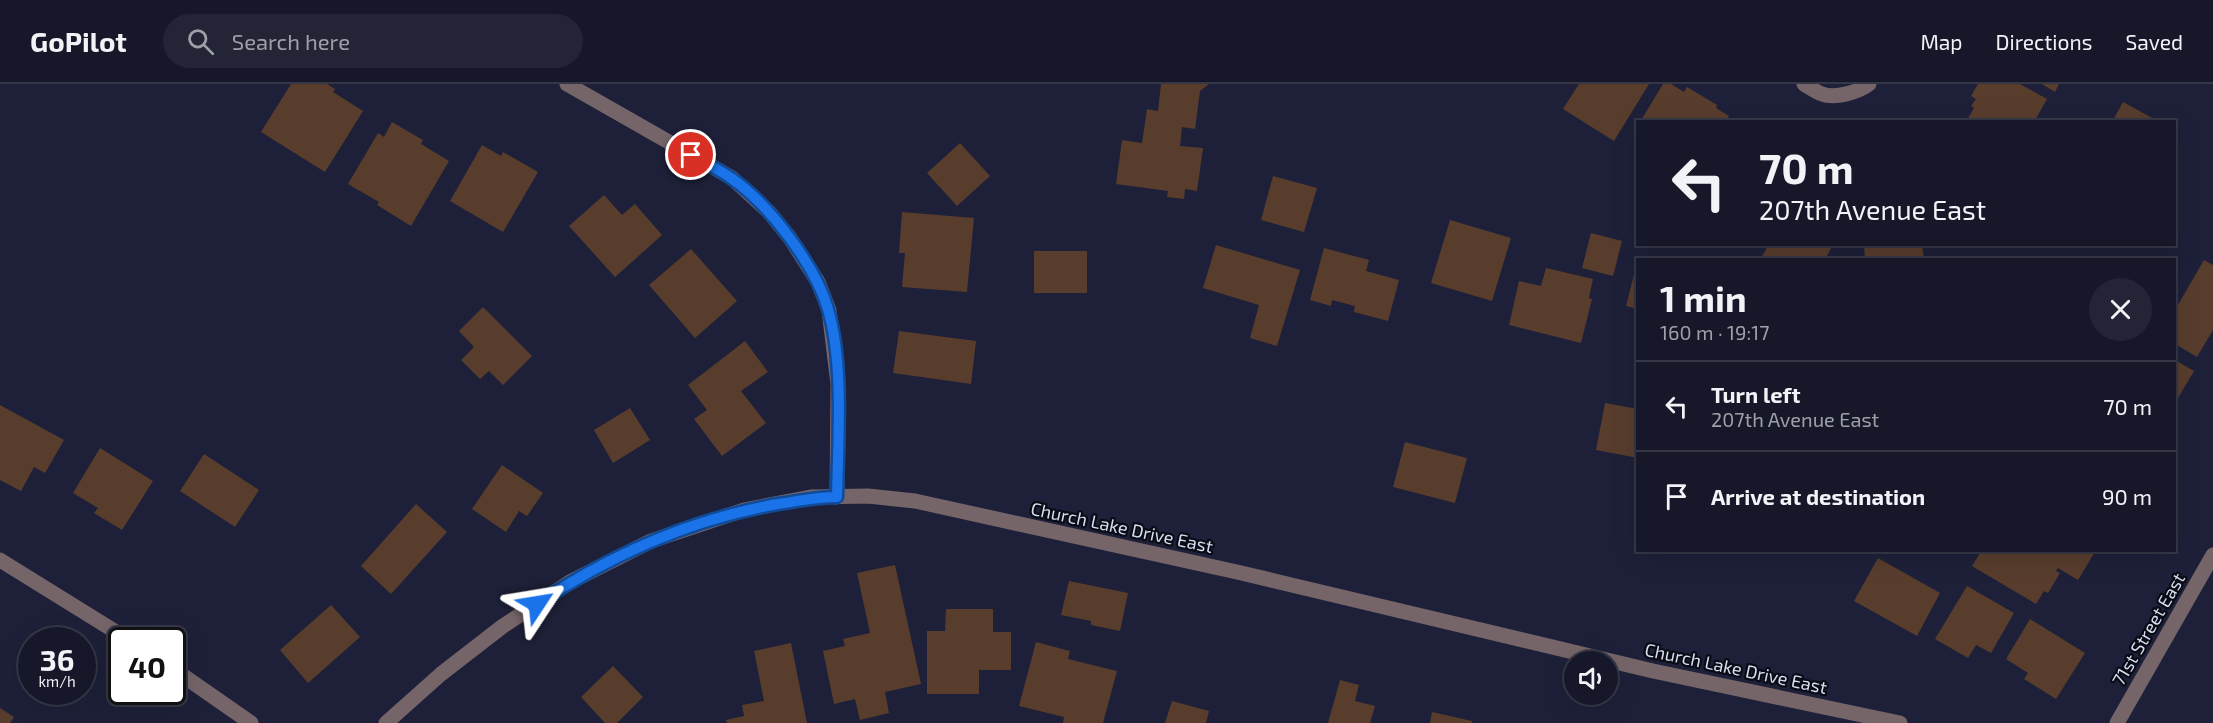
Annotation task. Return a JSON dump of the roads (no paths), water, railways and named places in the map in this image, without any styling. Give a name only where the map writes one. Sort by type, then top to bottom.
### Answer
[{"type":"street","points":[[567,84],[732,178],[769,212],[790,237],[818,282],[829,310],[838,384],[837,497]]},
{"type":"street","points":[[1804,84],[1822,95],[1848,94],[1865,87]]},
{"type":"street","name":"Church Lake Drive East","points":[[386,723],[441,674],[503,626],[570,582],[651,541],[744,510],[811,497],[868,496],[915,501],[1222,568],[1653,671],[1900,723]]},
{"type":"street","name":"71st Street East","points":[[2118,723],[2213,555]]},
{"type":"street","points":[[0,560],[108,627]]},
{"type":"street","points":[[186,678],[251,723]]}]
